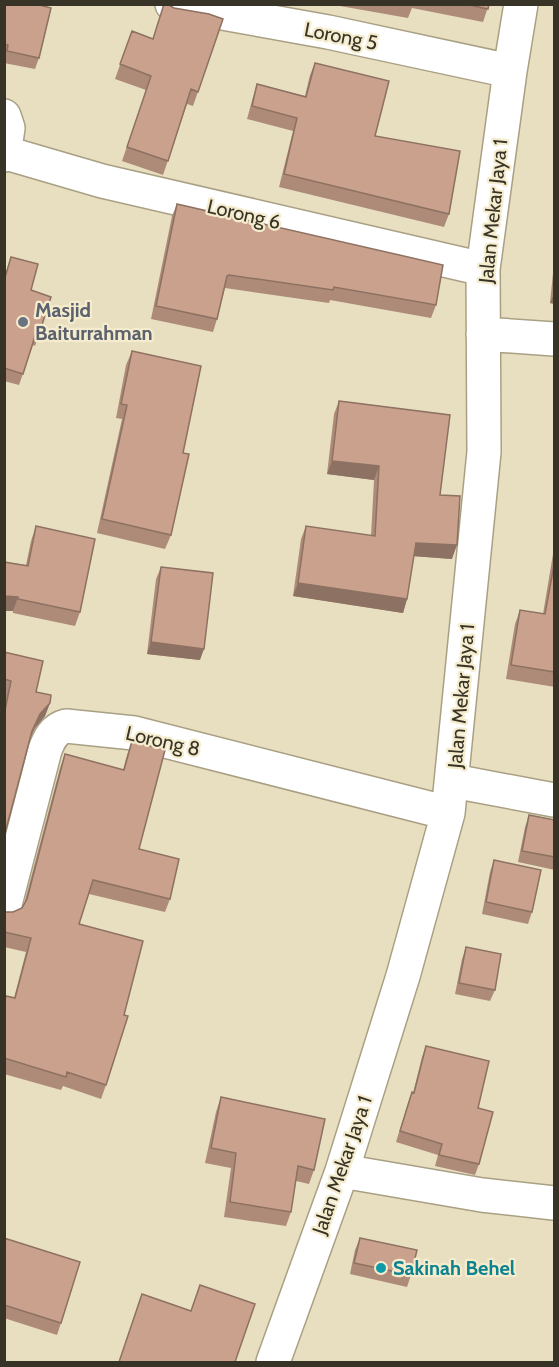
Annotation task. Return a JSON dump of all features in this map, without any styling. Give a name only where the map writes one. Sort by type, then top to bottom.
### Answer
[{"type":"street","name":"Lorong 5","points":[[172,4],[328,32],[510,71]]},
{"type":"street","name":"Jalan Mekar Jaya 1","points":[[273,1362],[342,1171],[403,976],[448,813],[484,452],[483,269],[521,4]]},
{"type":"street","points":[[4,116],[8,128],[5,154]]},
{"type":"street","name":"Lorong 6","points":[[5,154],[102,181],[483,269]]},
{"type":"street","points":[[483,334],[555,339]]},
{"type":"street","name":"Lorong 8","points":[[4,908],[45,750],[53,734],[66,726],[134,733],[448,813]]},
{"type":"street","points":[[453,781],[555,800]]},
{"type":"street","points":[[342,1171],[482,1195],[555,1203]]},
{"type":"building","points":[[4,4],[36,4],[51,8],[39,58],[7,51],[8,45],[4,44]]},
{"type":"building","points":[[164,4],[223,19],[198,92],[191,89],[168,161],[127,147],[151,76],[120,64],[132,31],[153,39]]},
{"type":"building","points":[[465,4],[489,4],[488,9]]},
{"type":"building","points":[[315,63],[389,81],[375,136],[460,151],[449,214],[284,174],[297,118],[252,106],[257,84],[306,97]]},
{"type":"building","points":[[177,204],[443,265],[436,305],[334,287],[333,290],[229,275],[217,319],[156,306]]},
{"type":"building","points":[[11,257],[38,264],[31,290],[51,297],[23,374],[4,368],[4,281]]},
{"type":"building","points":[[132,351],[201,366],[183,453],[189,454],[171,535],[102,519],[127,405],[121,404]]},
{"type":"building","points":[[339,401],[450,415],[440,495],[460,496],[457,545],[416,543],[407,599],[298,583],[306,526],[375,536],[379,466],[332,461]]},
{"type":"building","points":[[36,526],[95,539],[80,612],[18,599],[18,597],[4,596],[4,562],[28,566]]},
{"type":"building","points":[[555,560],[555,672],[511,665],[520,610],[545,614]]},
{"type":"building","points":[[161,567],[213,573],[204,649],[151,642]]},
{"type":"building","points":[[4,652],[43,661],[36,692],[51,695],[50,703],[40,714],[32,731],[4,837],[4,715],[11,681],[4,679]]},
{"type":"building","points":[[132,741],[165,750],[139,849],[179,859],[170,899],[93,880],[79,924],[143,941],[124,1015],[128,1016],[106,1085],[67,1072],[66,1077],[4,1058],[4,1002],[6,996],[15,998],[31,938],[4,932],[4,912],[13,912],[22,908],[27,899],[65,754],[124,770]]},
{"type":"building","points":[[529,815],[555,820],[555,857],[522,851]]},
{"type":"building","points":[[494,860],[541,870],[532,912],[486,902]]},
{"type":"building","points":[[466,947],[501,954],[495,990],[459,983]]},
{"type":"building","points":[[426,1046],[489,1061],[478,1108],[493,1112],[479,1164],[439,1155],[442,1144],[400,1131],[412,1092],[414,1093]]},
{"type":"building","points":[[221,1097],[325,1119],[314,1170],[298,1166],[291,1212],[230,1202],[236,1153],[211,1148]]},
{"type":"building","points":[[4,1238],[80,1262],[61,1323],[4,1305]]},
{"type":"building","points":[[360,1238],[417,1250],[411,1275],[354,1263]]},
{"type":"building","points":[[200,1285],[255,1304],[235,1362],[119,1362],[142,1294],[191,1311]]},
{"type":"place","name":"Masjid Baiturrahman","points":[[23,322]]},
{"type":"place","name":"Sakinah Behel","points":[[381,1268]]}]
